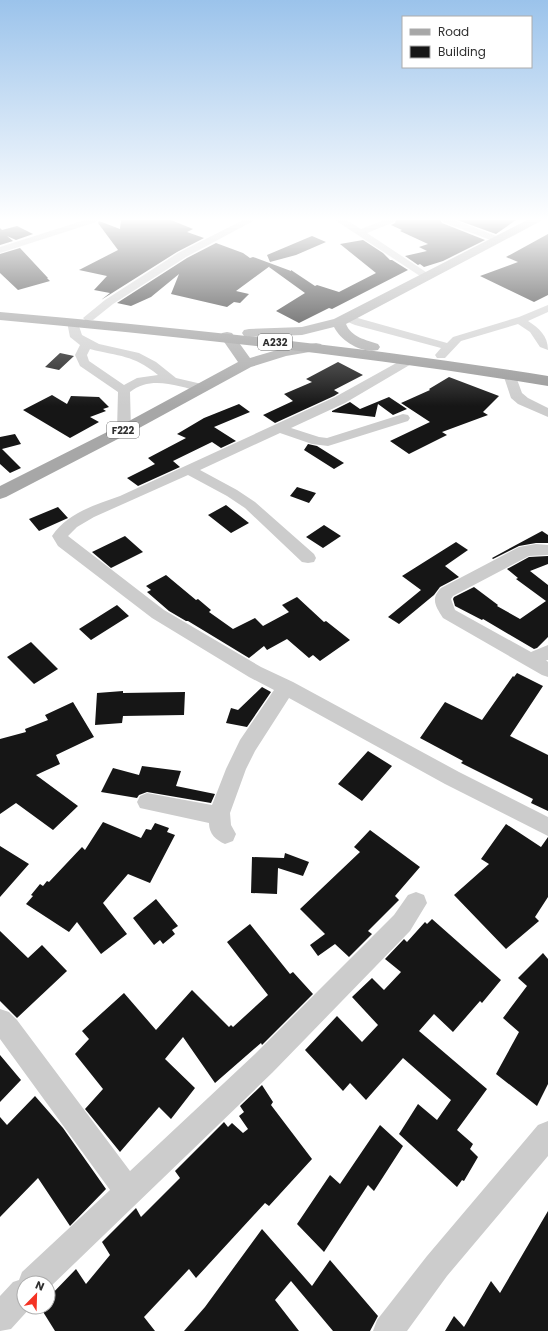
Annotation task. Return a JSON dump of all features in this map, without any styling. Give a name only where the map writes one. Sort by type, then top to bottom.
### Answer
[{"type":"highway","name":"A232","points":[[0,310],[249,333],[373,347],[445,351],[548,372]]},
{"type":"highway","name":"A232","points":[[0,316],[227,336],[509,374],[548,381]]},
{"type":"main road","points":[[249,333],[302,330],[343,320],[415,282]]},
{"type":"main road","points":[[343,320],[340,329],[344,334],[351,339],[373,347]]},
{"type":"main road","points":[[227,336],[246,364]]},
{"type":"main road","name":"F222","points":[[0,493],[124,430],[246,364],[284,352],[316,347]]},
{"type":"street","points":[[89,318],[109,302],[140,282]]},
{"type":"street","points":[[343,320],[432,340],[445,351],[457,339],[523,319],[548,308]]},
{"type":"street","points":[[523,319],[521,321],[534,330],[544,344],[548,346]]},
{"type":"street","points":[[73,322],[76,337],[86,344],[129,353],[145,359],[171,380]]},
{"type":"street","points":[[86,344],[81,355],[84,363],[124,392]]},
{"type":"street","points":[[409,360],[340,400],[78,520],[63,529],[60,536],[64,542],[158,614],[255,672],[286,687],[452,778],[548,827]]},
{"type":"street","points":[[509,374],[516,395],[523,401],[548,413]]},
{"type":"street","points":[[124,430],[124,392],[131,384],[144,379],[171,380],[202,388]]},
{"type":"street","points":[[279,428],[317,441],[328,442],[403,418]]},
{"type":"street","points":[[189,470],[232,493],[250,505],[308,558]]},
{"type":"street","points":[[548,550],[536,549],[525,551],[456,586],[443,596],[444,608],[449,614],[548,670]]},
{"type":"street","points":[[530,660],[548,652]]},
{"type":"street","points":[[147,802],[222,825],[236,769],[247,746],[286,687]]},
{"type":"street","points":[[41,1275],[264,1063],[402,923],[416,903]]},
{"type":"street","points":[[0,1021],[128,1192]]},
{"type":"street","points":[[388,1331],[437,1266],[548,1135]]},
{"type":"street","points":[[0,1318],[16,1301]]},
{"type":"building","points":[[10,282],[46,282],[18,290]]},
{"type":"building","points":[[101,282],[129,282],[101,300],[110,293],[94,290]]},
{"type":"building","points":[[149,282],[169,282],[151,297],[131,306],[117,303]]},
{"type":"building","points":[[176,282],[248,282],[236,291],[249,294],[240,303],[234,302],[227,307],[171,294]]},
{"type":"building","points":[[290,282],[309,282],[315,286],[317,285],[339,292],[358,282],[384,282],[332,309],[329,308],[299,323],[276,311],[305,293]]},
{"type":"building","points":[[493,282],[548,282],[548,295],[534,302]]},
{"type":"building","points":[[60,353],[74,356],[59,370],[45,367]]},
{"type":"building","points":[[338,362],[363,375],[334,390],[339,393],[334,396],[275,423],[263,415],[293,401],[284,394],[312,382],[306,379]]},
{"type":"building","points":[[449,377],[499,396],[483,412],[488,415],[442,432],[447,435],[409,454],[390,441],[430,422],[401,403],[430,390],[429,389]]},
{"type":"building","points":[[52,395],[67,404],[71,396],[99,397],[109,407],[103,409],[106,411],[90,417],[99,422],[70,438],[23,410]]},
{"type":"building","points":[[389,397],[407,409],[393,415],[378,404],[375,417],[332,412],[350,402],[360,409]]},
{"type":"building","points":[[239,404],[250,412],[214,427],[236,441],[221,448],[212,442],[173,461],[180,467],[138,486],[127,478],[155,464],[148,458],[186,438],[177,434],[204,418]]},
{"type":"building","points":[[15,434],[21,444],[2,449],[21,468],[10,473],[0,464],[0,437]]},
{"type":"building","points":[[308,444],[317,446],[344,463],[334,469],[304,450]]},
{"type":"building","points":[[297,487],[316,493],[309,503],[290,496]]},
{"type":"building","points":[[226,505],[249,523],[231,533],[208,515]]},
{"type":"building","points":[[58,507],[68,518],[39,531],[29,519]]},
{"type":"building","points":[[324,525],[341,536],[323,548],[306,537]]},
{"type":"building","points":[[542,531],[548,535],[548,543],[536,543],[519,546],[493,559],[492,558]]},
{"type":"building","points":[[125,536],[143,552],[111,568],[92,552]]},
{"type":"building","points":[[456,542],[468,550],[445,566],[459,577],[440,587],[434,595],[399,624],[388,617],[421,590],[402,576]]},
{"type":"building","points":[[548,556],[548,564],[530,571],[548,585],[548,637],[537,648],[534,649],[483,619],[482,620],[455,606],[453,599],[454,597],[474,587],[498,605],[497,606],[520,619],[546,601],[516,579],[518,578],[507,569],[529,557]]},
{"type":"building","points":[[166,575],[196,600],[198,599],[211,610],[209,612],[233,629],[255,618],[263,626],[289,612],[282,605],[297,597],[324,622],[326,621],[350,640],[320,661],[313,655],[309,658],[287,639],[267,650],[264,646],[249,658],[169,611],[147,592],[151,590],[146,586]]},
{"type":"building","points":[[117,605],[129,616],[91,640],[79,629]]},
{"type":"building","points":[[31,642],[58,669],[34,684],[7,657]]},
{"type":"building","points":[[517,673],[543,686],[510,736],[548,755],[548,811],[531,803],[533,799],[461,763],[463,761],[420,738],[445,702],[482,720],[513,676],[514,677]]},
{"type":"building","points":[[262,687],[271,692],[247,727],[226,723],[231,708],[238,710]]},
{"type":"building","points":[[123,691],[123,693],[185,692],[184,715],[123,716],[122,723],[95,725],[97,693]]},
{"type":"building","points":[[73,702],[94,737],[56,755],[60,764],[36,775],[78,806],[53,830],[16,803],[0,814],[0,739],[26,732],[25,729],[48,720],[45,715]]},
{"type":"building","points":[[368,751],[392,766],[362,801],[338,784]]},
{"type":"building","points":[[142,766],[181,771],[176,786],[215,794],[211,803],[147,792],[139,795],[137,798],[101,792],[113,768],[139,775]]},
{"type":"building","points":[[103,822],[141,838],[146,829],[151,830],[155,823],[169,828],[167,832],[175,835],[150,883],[128,874],[103,903],[127,934],[101,954],[77,922],[69,932],[26,904],[40,884],[43,886],[47,881],[49,882],[82,847],[85,850]]},
{"type":"building","points":[[506,824],[541,847],[548,837],[548,897],[535,917],[539,921],[506,949],[454,895],[489,864],[481,859]]},
{"type":"building","points":[[370,830],[420,867],[395,896],[399,900],[368,931],[372,934],[349,957],[335,944],[318,956],[310,945],[325,934],[300,909],[360,852],[354,847]]},
{"type":"building","points":[[0,846],[29,864],[0,897]]},
{"type":"building","points":[[285,853],[309,862],[303,876],[278,868],[277,894],[251,893],[252,857],[284,858]]},
{"type":"building","points":[[156,899],[178,926],[172,930],[175,934],[163,944],[160,940],[154,945],[133,918]]},
{"type":"building","points":[[432,919],[501,980],[482,1003],[480,1001],[453,1032],[434,1014],[419,1031],[487,1089],[457,1130],[473,1144],[470,1149],[478,1157],[464,1181],[462,1180],[457,1187],[399,1134],[418,1104],[437,1120],[451,1100],[403,1058],[366,1100],[350,1083],[343,1091],[305,1050],[337,1016],[362,1042],[378,1025],[352,997],[372,978],[384,990],[401,972],[385,959],[404,939],[407,942],[425,922],[427,924]]},
{"type":"building","points":[[250,924],[290,974],[293,972],[313,994],[262,1045],[261,1043],[215,1083],[183,1037],[165,1059],[195,1088],[171,1119],[159,1107],[120,1152],[85,1109],[103,1089],[75,1054],[89,1039],[82,1031],[124,993],[156,1030],[192,990],[229,1027],[231,1025],[233,1027],[268,995],[227,942]]},
{"type":"building","points":[[0,931],[28,958],[42,945],[67,971],[17,1018],[0,1001]]},
{"type":"building","points":[[543,953],[548,959],[548,1084],[537,1106],[496,1074],[519,1032],[503,1018],[527,986],[518,978]]},
{"type":"building","points":[[0,1055],[21,1080],[0,1102]]},
{"type":"building","points":[[262,1085],[273,1102],[271,1105],[312,1159],[269,1206],[265,1203],[196,1278],[189,1269],[144,1317],[155,1331],[55,1331],[45,1315],[56,1315],[56,1290],[76,1269],[86,1284],[110,1255],[102,1242],[136,1208],[141,1217],[180,1178],[175,1171],[224,1122],[228,1127],[232,1123],[243,1133],[248,1129],[239,1116],[244,1112],[240,1106]]},
{"type":"building","points":[[35,1096],[63,1128],[106,1189],[70,1226],[38,1178],[0,1217],[0,1117],[7,1125]]},
{"type":"building","points":[[380,1125],[403,1146],[374,1191],[368,1185],[324,1252],[297,1224],[330,1175],[340,1184]]},
{"type":"building","points":[[548,1211],[548,1331],[445,1331],[454,1316],[464,1327],[491,1281],[500,1293]]},
{"type":"building","points":[[262,1229],[312,1286],[330,1260],[378,1316],[370,1331],[333,1331],[291,1281],[275,1300],[299,1331],[184,1331],[205,1307]]}]
